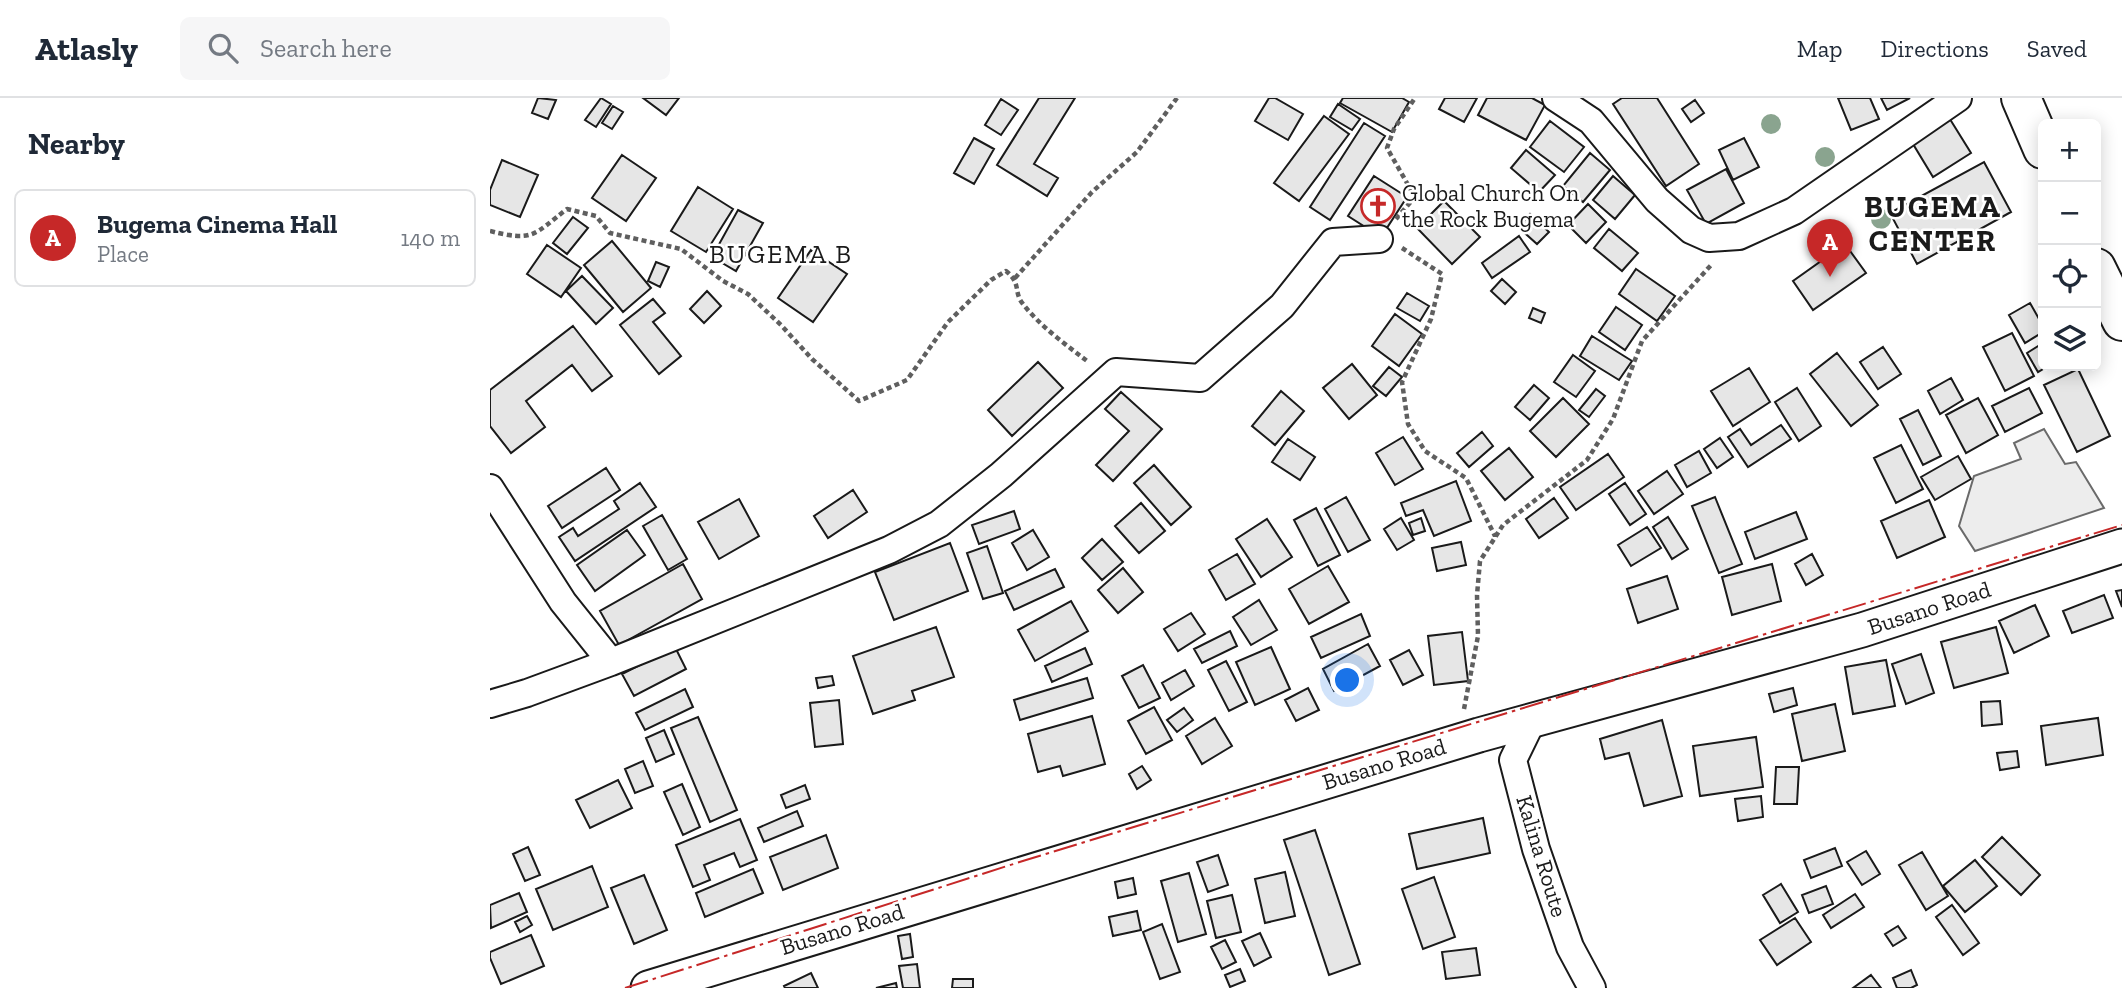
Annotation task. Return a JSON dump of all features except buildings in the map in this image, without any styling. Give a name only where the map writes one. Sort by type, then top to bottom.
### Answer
[{"type":"main road","points":[[2021,98],[2038,137]]},
{"type":"main road","points":[[2101,278],[2122,321]]},
{"type":"street","points":[[1556,98],[1591,121],[1657,200],[1692,230],[1709,238],[1739,236],[1794,211],[1958,98]]},
{"type":"street","points":[[490,704],[527,694],[611,662],[889,550],[939,524],[1001,475],[1116,372],[1200,378],[1282,306],[1334,242],[1379,239]]},
{"type":"street","points":[[490,488],[563,602],[611,662]]},
{"type":"street","name":"Busano Road","points":[[648,988],[1479,736],[1862,631],[2122,546]]},
{"type":"street","name":"Kalina Route","points":[[1531,723],[1513,760],[1536,849],[1570,947],[1592,988]]},
{"type":"path","points":[[1015,278],[1092,192],[1138,152],[1177,98]]},
{"type":"path","points":[[1415,98],[1394,129],[1387,148],[1415,197],[1379,239],[1396,243],[1443,274],[1431,319],[1402,382],[1408,424],[1425,451],[1466,478],[1495,536]]},
{"type":"path","points":[[490,231],[510,236],[532,237],[567,209],[596,216],[610,233],[681,249],[723,281],[748,294],[812,359],[859,401],[907,380],[948,323],[990,280],[1006,271],[1015,278],[1021,302],[1064,344],[1094,366],[1116,372]]},
{"type":"path","points":[[1479,736],[1464,709],[1478,636],[1480,561],[1503,525],[1587,460],[1613,419],[1642,341],[1739,236]]},
{"type":"shaded area","points":[[2044,429],[2065,464],[2076,462],[2104,508],[1975,551],[1959,526],[1974,476],[2021,459],[2014,443]]},
{"type":"power","points":[[625,988],[1026,860],[2122,525]]},
{"type":"place","name":"Global Church On the Rock Bugema","points":[[1378,206]]},
{"type":"place","name":"Bugema Cinema Hall","points":[[1830,277]]},
{"type":"district","name":"BUGEMA CENTER","points":[[1933,224]]},
{"type":"district","name":"BUGEMA B","points":[[781,254]]}]
